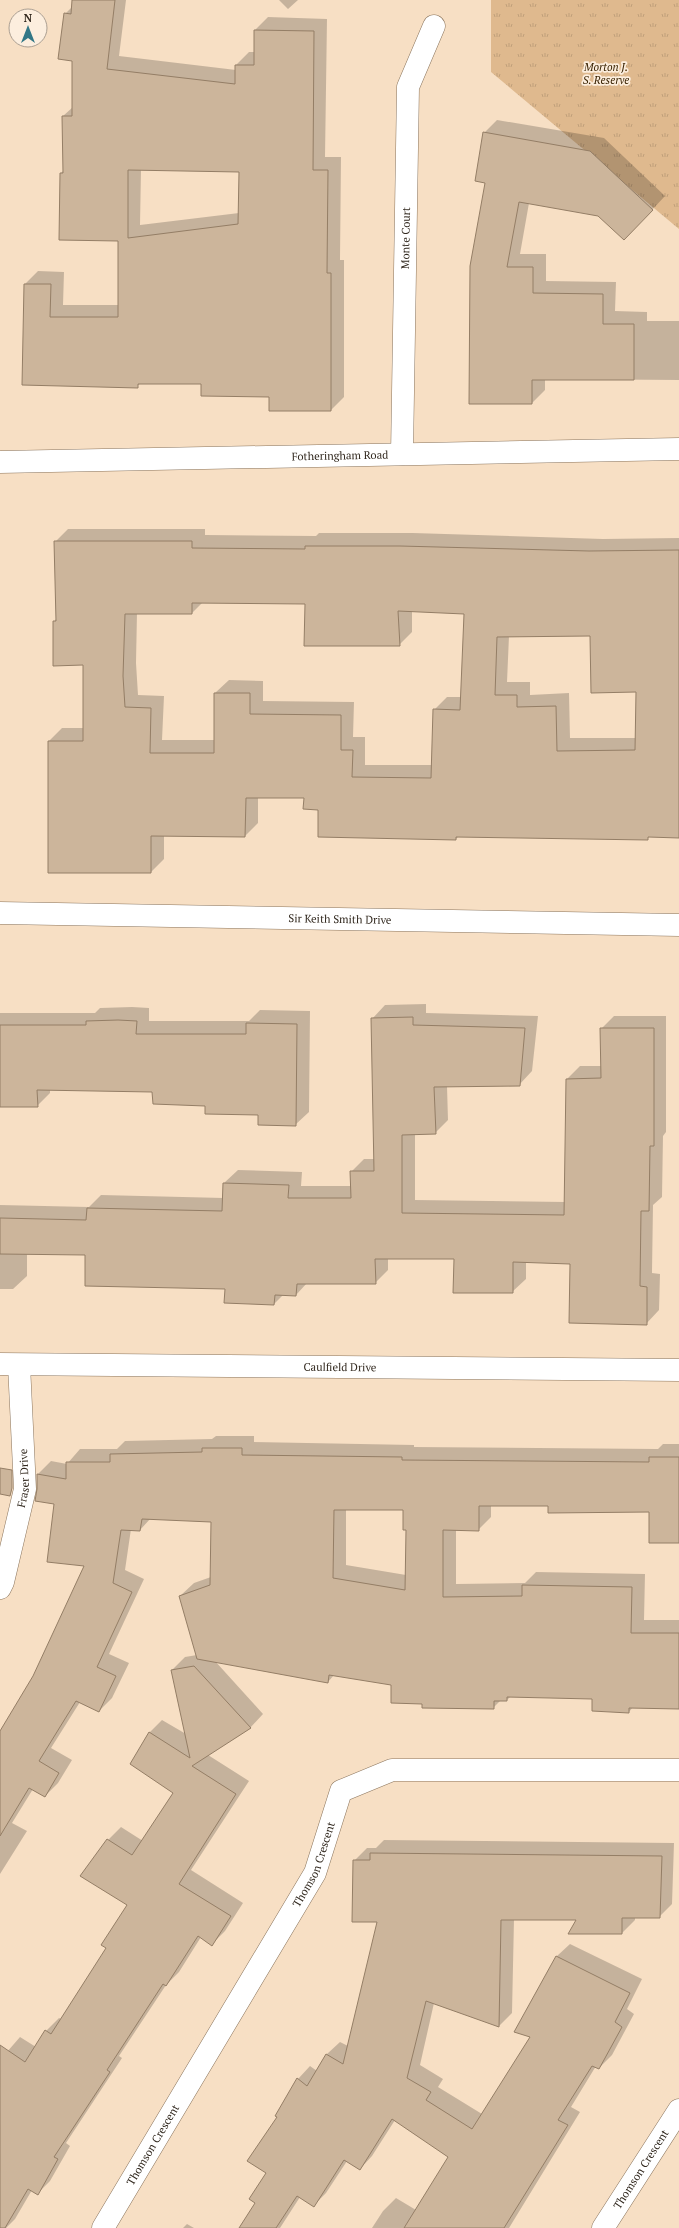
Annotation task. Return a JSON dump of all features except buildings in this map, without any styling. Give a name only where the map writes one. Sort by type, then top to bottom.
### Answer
[{"type":"street","name":"Monte Court","points":[[402,454],[408,86],[434,26]]},
{"type":"street","name":"Fotheringham Road","points":[[0,462],[679,449]]},
{"type":"street","name":"Sir Keith Smith Drive","points":[[0,913],[679,925]]},
{"type":"street","name":"Caulfield Drive","points":[[10,1364],[679,1370]]},
{"type":"street","name":"Fraser Drive","points":[[0,1588],[3,1582],[25,1489],[10,1364]]},
{"type":"street","name":"Thomson Crescent","points":[[103,2228],[315,1873],[341,1791],[392,1770],[679,1770]]},
{"type":"street","name":"Thomson Crescent","points":[[603,2228],[679,2110]]},
{"type":"green space","name":"Morton J. S. Reserve","points":[[491,0],[679,0],[679,229],[491,72]]}]
